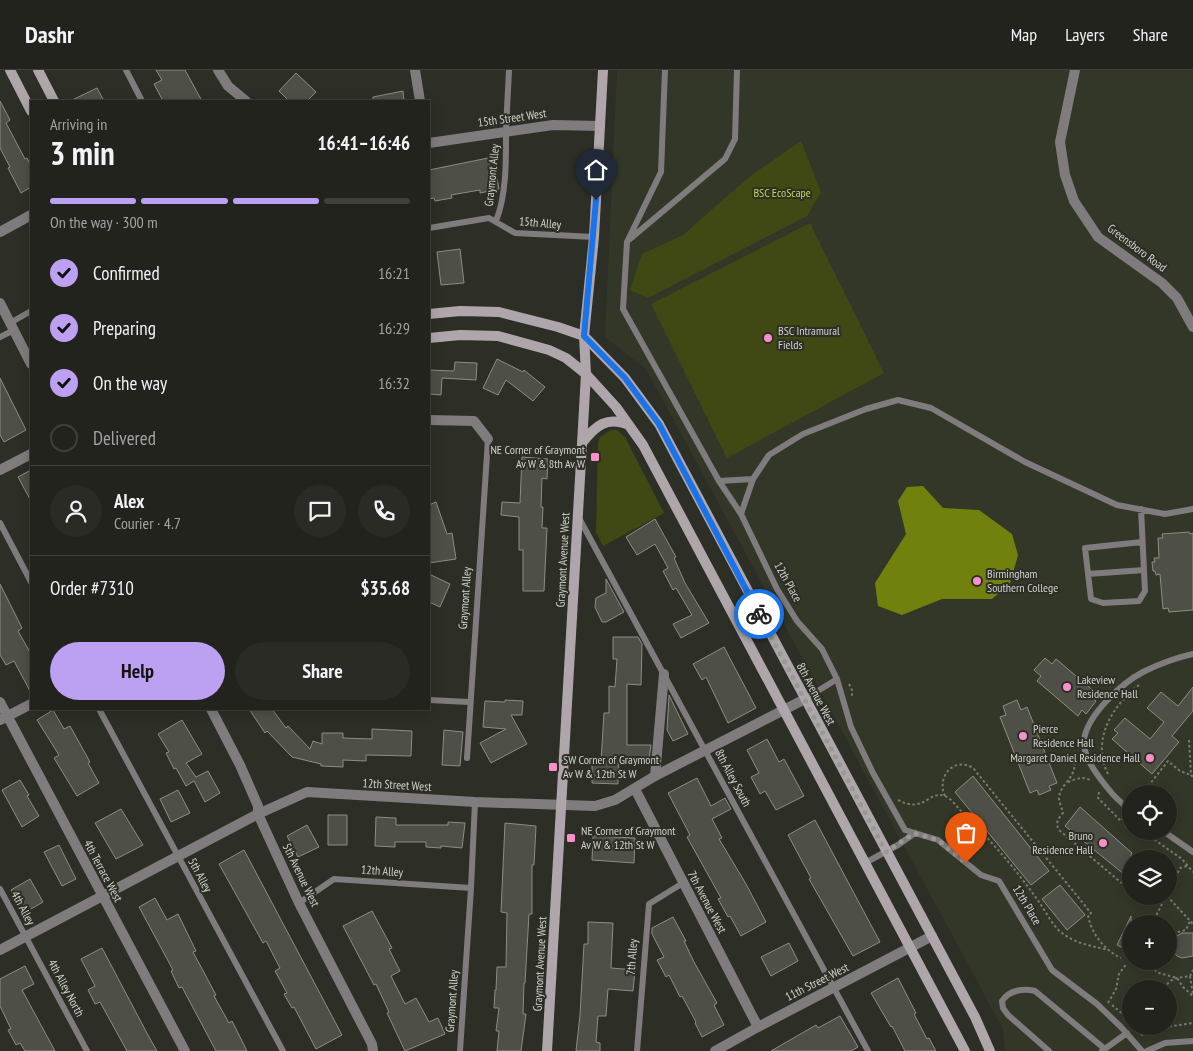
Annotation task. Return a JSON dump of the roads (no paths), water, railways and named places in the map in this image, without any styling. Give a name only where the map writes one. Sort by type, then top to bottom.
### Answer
[{"type":"main road","points":[[10,70],[30,109]]},
{"type":"main road","points":[[38,70],[53,100]]},
{"type":"main road","name":"Graymont Avenue West","points":[[547,1051],[586,374],[584,336],[594,238],[603,70]]},
{"type":"main road","points":[[430,314],[460,311],[499,312],[558,327],[584,336]]},
{"type":"main road","points":[[430,338],[460,335],[498,336],[549,350],[566,358],[586,374],[616,406],[643,445],[965,1051]]},
{"type":"main road","name":"8th Avenue West","points":[[584,336],[625,378],[659,424],[975,1017],[990,1051]]},
{"type":"main road","points":[[582,443],[591,432],[602,425],[618,421],[630,426]]},
{"type":"street","points":[[218,70],[228,86],[245,100]]},
{"type":"street","points":[[415,70],[420,100]]},
{"type":"street","name":"Greensboro Road","points":[[1075,70],[1060,142],[1065,175],[1074,201],[1098,237],[1162,283],[1177,298],[1193,327]]},
{"type":"street","name":"15th Street West","points":[[430,143],[553,124],[600,126]]},
{"type":"street","points":[[1,229],[30,215]]},
{"type":"street","points":[[0,303],[30,362]]},
{"type":"street","points":[[430,420],[474,421],[488,439]]},
{"type":"street","points":[[0,470],[30,455]]},
{"type":"street","points":[[655,776],[664,674]]},
{"type":"street","name":"12th Street West","points":[[0,950],[258,814],[307,792],[475,802],[595,806],[615,800],[655,776],[805,700]]},
{"type":"street","name":"4th Terrace West","points":[[0,702],[4,718],[185,1051]]},
{"type":"street","points":[[4,718],[30,705]]},
{"type":"street","name":"5th Avenue West","points":[[212,710],[244,773],[258,806],[258,814],[299,903],[372,1044],[373,1051]]},
{"type":"street","name":"7th Avenue West","points":[[635,789],[758,1027]]},
{"type":"street","name":"11th Street West","points":[[714,1051],[932,936]]},
{"type":"lane","points":[[126,70],[141,100]]},
{"type":"lane","name":"Graymont Alley","points":[[496,221],[501,209],[507,142],[509,70]]},
{"type":"lane","points":[[627,242],[661,172],[665,70]]},
{"type":"lane","points":[[627,242],[725,159],[735,139],[737,70]]},
{"type":"lane","name":"15th Alley","points":[[430,228],[489,218],[515,233],[594,238]]},
{"type":"lane","name":"12th Place","points":[[627,242],[623,309],[719,481],[741,514],[777,589],[797,620],[822,649],[838,679],[851,727],[873,773],[905,830],[938,840],[980,875],[999,881],[1052,970],[1097,1004],[1122,1028]]},
{"type":"lane","points":[[0,337],[30,313]]},
{"type":"lane","points":[[741,514],[753,479],[769,456],[803,434],[866,409],[898,400],[931,408],[1025,462],[1074,487],[1117,505],[1165,514],[1193,509]]},
{"type":"lane","name":"Graymont Alley","points":[[467,758],[469,702],[488,439]]},
{"type":"lane","points":[[719,481],[753,479]]},
{"type":"lane","points":[[1141,509],[1145,592],[1139,601],[1103,603],[1091,599],[1085,548],[1142,542]]},
{"type":"lane","name":"8th Alley South","points":[[578,515],[868,1051]]},
{"type":"lane","points":[[0,523],[30,580]]},
{"type":"lane","points":[[1088,574],[1144,570]]},
{"type":"lane","points":[[1122,804],[1116,800],[1094,771],[1086,754],[1084,741],[1087,729],[1097,711],[1118,690],[1141,673],[1171,660],[1193,654]]},
{"type":"lane","points":[[805,700],[838,679]]},
{"type":"lane","points":[[430,700],[469,702]]},
{"type":"lane","name":"5th Alley","points":[[100,710],[283,1051]]},
{"type":"lane","name":"Graymont Alley","points":[[460,1051],[475,802]]},
{"type":"lane","points":[[865,864],[914,833]]},
{"type":"lane","points":[[1176,840],[1193,852]]},
{"type":"lane","name":"12th Alley","points":[[299,903],[334,879],[471,888]]},
{"type":"lane","name":"7th Alley","points":[[638,1051],[649,904],[683,883]]},
{"type":"lane","name":"4th Alley","points":[[0,889],[25,937]]},
{"type":"lane","name":"4th Alley North","points":[[25,937],[87,1051]]},
{"type":"lane","points":[[1049,1051],[1008,1015],[1003,1008],[1002,1001],[1005,996],[1012,992],[1027,989],[1036,991],[1103,1050],[1124,1035]]},
{"type":"lane","name":"12th Place","points":[[1129,1035],[1142,1051]]},
{"type":"lane","points":[[1147,1051],[1165,1044],[1193,1041]]},
{"type":"place","name":"BSC Intramural Fields","points":[[768,338]]},
{"type":"place","name":"NE Corner of Graymont Av W & 8th Av W","points":[[595,457]]},
{"type":"place","name":"Birmingham Southern College","points":[[977,581]]},
{"type":"place","name":"Lakeview Residence Hall","points":[[1067,687]]},
{"type":"place","name":"Pierce Residence Hall","points":[[1023,736]]},
{"type":"place","name":"Margaret Daniel Residence Hall","points":[[1150,758]]},
{"type":"place","name":"SW Corner of Graymont Av W & 12th St W","points":[[553,767]]},
{"type":"place","name":"NE Corner of Graymont Av W & 12th St W","points":[[571,838]]},
{"type":"place","name":"Bruno Residence Hall","points":[[1103,843]]},
{"type":"park label","name":"BSC EcoScape","points":[[782,193]]}]
